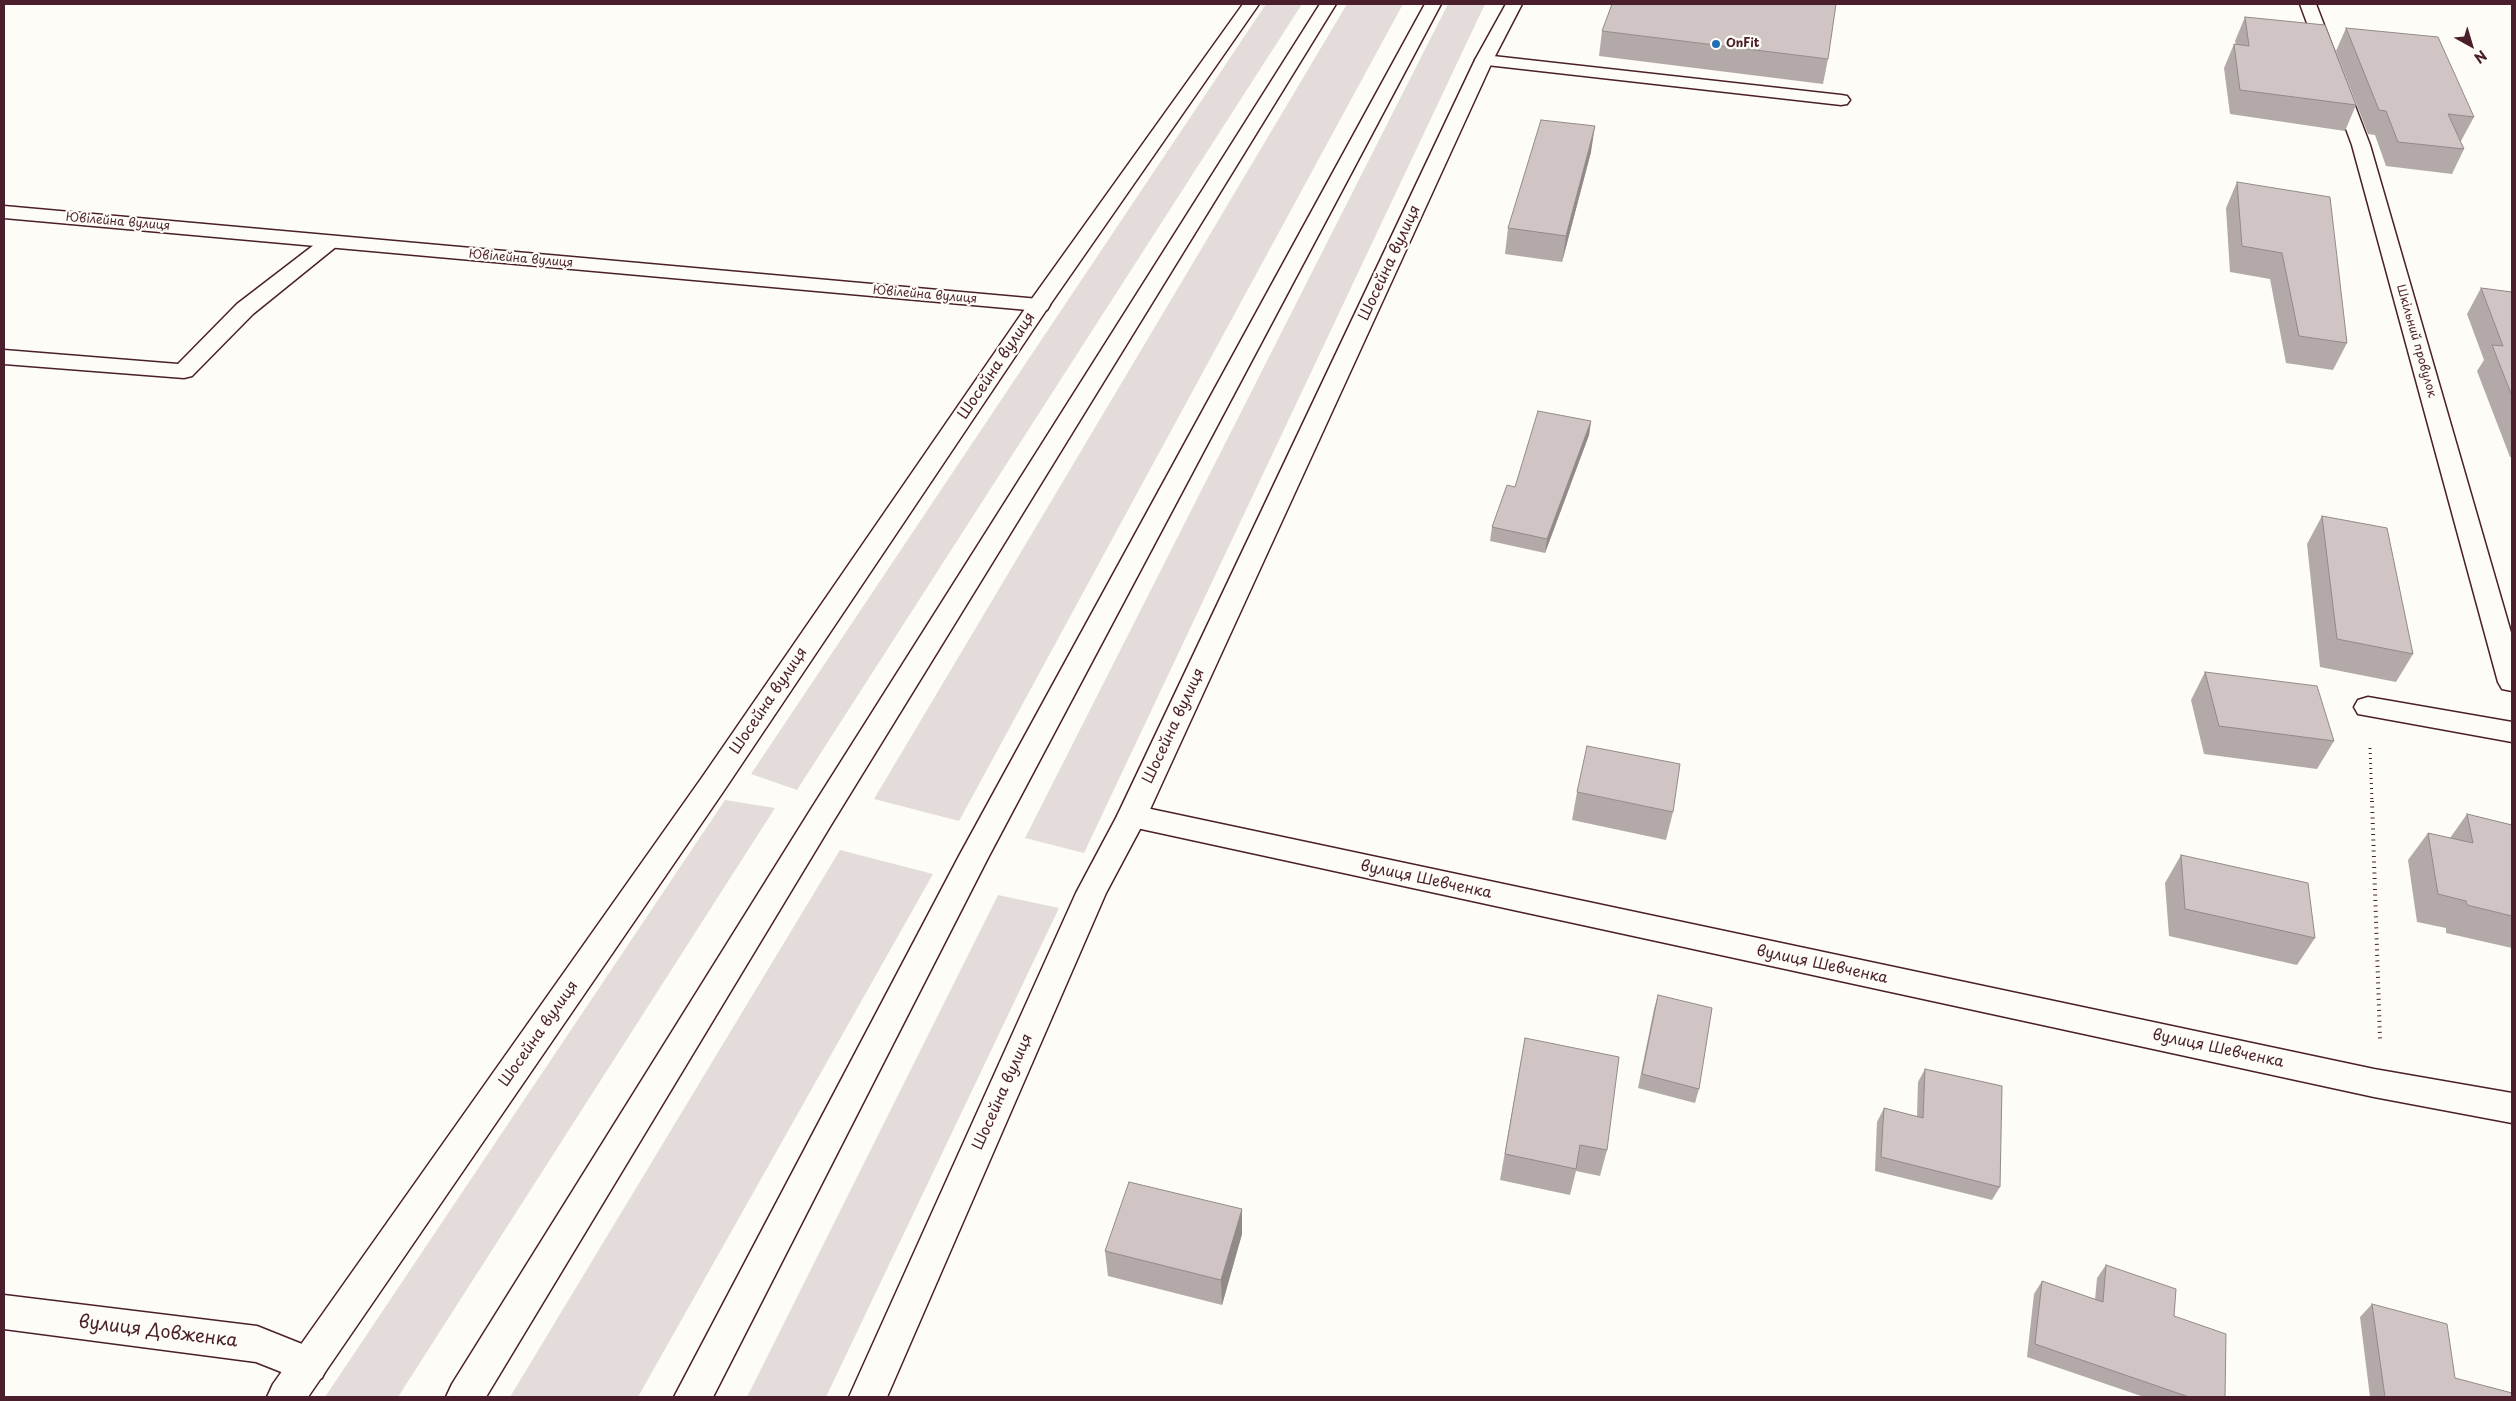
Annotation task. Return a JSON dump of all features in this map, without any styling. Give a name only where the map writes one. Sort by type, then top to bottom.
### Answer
[{"type":"main road","name":"Шосейна вулиця","points":[[286,1397],[713,784],[1039,304],[1251,4]]},
{"type":"main road","points":[[465,1397],[837,792],[1328,4]]},
{"type":"main road","points":[[693,1397],[974,856],[1432,4]]},
{"type":"main road","name":"Шосейна вулиця","points":[[868,1397],[1091,893],[1132,816],[1484,60],[1514,4]]},
{"type":"main road","name":"Шкільний провулок","points":[[2308,4],[2361,145],[2512,682]]},
{"type":"main road","points":[[1484,60],[1841,100]]},
{"type":"main road","name":"Ювілейна вулиця","points":[[4,212],[1039,304]]},
{"type":"main road","points":[[4,357],[184,371],[245,309],[330,242]]},
{"type":"main road","points":[[2368,707],[2512,732]]},
{"type":"main road","name":"вулиця Шевченка","points":[[1132,816],[2382,1084],[2512,1108]]},
{"type":"main road","name":"вулиця Довженка","points":[[4,1312],[257,1344],[309,1365]]},
{"type":"path","points":[[2368,707],[2382,1084]]},
{"type":"shaded area","points":[[1266,4],[1302,4],[797,790],[751,774]]},
{"type":"shaded area","points":[[1347,4],[1403,4],[959,821],[874,799]]},
{"type":"shaded area","points":[[1448,4],[1485,4],[1084,853],[1025,838]]},
{"type":"shaded area","points":[[725,800],[775,808],[398,1397],[325,1397]]},
{"type":"shaded area","points":[[840,850],[933,874],[638,1397],[510,1397]]},
{"type":"shaded area","points":[[998,895],[1059,908],[826,1397],[747,1397]]},
{"type":"building","points":[[1612,4],[1836,4],[1828,59],[1602,31]]},
{"type":"building","points":[[2245,17],[2325,25],[2356,105],[2240,90],[2234,44],[2249,46]]},
{"type":"building","points":[[2346,28],[2438,37],[2474,117],[2448,114],[2464,149],[2398,142],[2386,111],[2379,110]]},
{"type":"building","points":[[1541,120],[1595,126],[1566,236],[1508,228]]},
{"type":"building","points":[[2237,182],[2330,197],[2347,343],[2299,336],[2282,253],[2242,246]]},
{"type":"building","points":[[2481,288],[2512,292],[2512,396],[2492,345],[2503,346]]},
{"type":"building","points":[[1538,411],[1591,421],[1547,539],[1492,527],[1507,485],[1515,487]]},
{"type":"building","points":[[2322,516],[2387,528],[2413,654],[2337,639]]},
{"type":"building","points":[[2205,672],[2317,686],[2334,741],[2219,726]]},
{"type":"building","points":[[1587,746],[1680,764],[1673,812],[1577,792]]},
{"type":"building","points":[[2467,814],[2512,825],[2512,916],[2467,905],[2466,901],[2438,894],[2428,833],[2473,843]]},
{"type":"building","points":[[2181,855],[2308,883],[2315,938],[2185,909]]},
{"type":"building","points":[[1658,995],[1712,1008],[1699,1089],[1642,1074]]},
{"type":"building","points":[[1525,1038],[1619,1057],[1607,1150],[1580,1145],[1576,1169],[1505,1154]]},
{"type":"building","points":[[1925,1069],[2002,1086],[2000,1187],[1881,1157],[1884,1108],[1923,1118]]},
{"type":"building","points":[[1129,1182],[1242,1209],[1221,1280],[1105,1251]]},
{"type":"building","points":[[2106,1265],[2176,1289],[2174,1316],[2226,1334],[2225,1397],[2189,1397],[2035,1344],[2042,1281],[2103,1302]]},
{"type":"building","points":[[2372,1304],[2447,1324],[2455,1378],[2512,1393],[2512,1397],[2385,1397]]},
{"type":"place","name":"OnFit","points":[[1716,44]]}]
